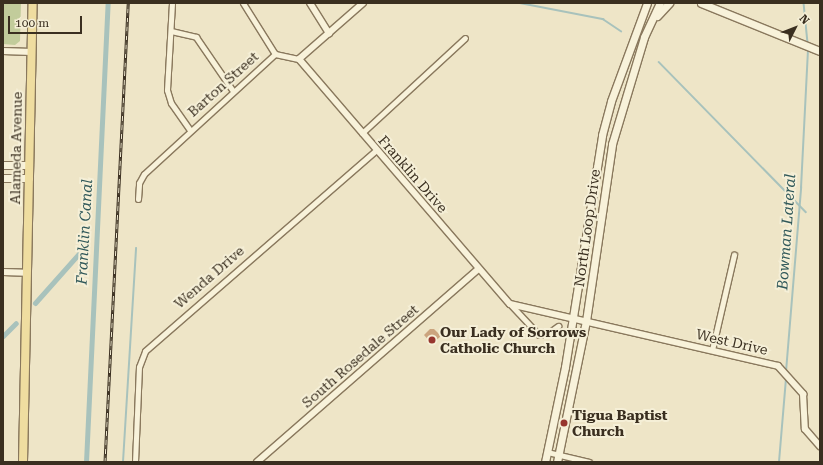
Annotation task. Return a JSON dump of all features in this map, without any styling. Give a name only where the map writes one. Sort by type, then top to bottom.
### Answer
[{"type":"main road","name":"Alameda Avenue","points":[[23,462],[29,178],[28,165],[33,3]]},
{"type":"main road","points":[[642,14],[643,3]]},
{"type":"main road","name":"North Loop Drive","points":[[545,462],[573,318],[589,203],[611,101],[647,3]]},
{"type":"main road","name":"North Loop Drive","points":[[558,459],[586,321],[612,144],[621,105],[650,24],[660,3]]},
{"type":"main road","points":[[650,24],[669,3]]},
{"type":"main road","points":[[700,3],[819,51]]},
{"type":"main road","points":[[611,101],[621,105]]},
{"type":"main road","points":[[3,165],[28,165]]},
{"type":"main road","points":[[3,178],[29,178]]},
{"type":"street","points":[[172,3],[167,90],[171,103],[190,130]]},
{"type":"street","points":[[243,3],[275,54]]},
{"type":"street","points":[[310,3],[329,33]]},
{"type":"street","points":[[298,60],[363,3]]},
{"type":"street","points":[[171,31],[196,37],[233,91]]},
{"type":"street","points":[[362,133],[465,38]]},
{"type":"street","points":[[3,51],[32,52]]},
{"type":"street","name":"Barton Street","points":[[138,199],[139,183],[144,174],[190,130],[275,54],[298,60]]},
{"type":"street","name":"Franklin Drive","points":[[298,60],[478,269],[538,335],[547,334],[558,326]]},
{"type":"street","name":"Wenda Drive","points":[[135,462],[140,367],[145,351],[376,150]]},
{"type":"street","points":[[712,350],[734,255]]},
{"type":"street","name":"South Rosedale Street","points":[[257,462],[478,269]]},
{"type":"street","points":[[3,272],[26,273]]},
{"type":"street","points":[[510,304],[586,321]]},
{"type":"street","name":"West Drive","points":[[586,321],[773,364],[784,370],[797,386],[806,401],[805,429],[820,446]]},
{"type":"street","points":[[547,452],[558,459],[589,462]]},
{"type":"green space","points":[[3,3],[21,3],[20,41],[15,45],[3,44]]},
{"type":"building","name":"Our Lady of Sorrows Catholic Church","points":[[430,329],[434,329],[441,336],[432,344],[424,335]]},
{"type":"waterway","name":"Franklin Canal","points":[[86,462],[108,3]]},
{"type":"waterway","points":[[520,3],[603,19],[621,31]]},
{"type":"waterway","name":"Bowman Lateral","points":[[804,3],[808,43]]},
{"type":"waterway","name":"Bowman Lateral","points":[[786,372],[801,188],[808,48]]},
{"type":"waterway","points":[[659,62],[806,212]]},
{"type":"waterway","points":[[123,462],[136,248]]},
{"type":"waterway","points":[[35,303],[82,250]]},
{"type":"waterway","points":[[3,336],[16,323]]},
{"type":"waterway","name":"Bowman Lateral","points":[[779,462],[786,378]]},
{"type":"railway","points":[[105,462],[128,3]]},
{"type":"place","name":"Our Lady of Sorrows Catholic Church","points":[[432,340]]},
{"type":"place","name":"Tigua Baptist Church","points":[[564,423]]}]
